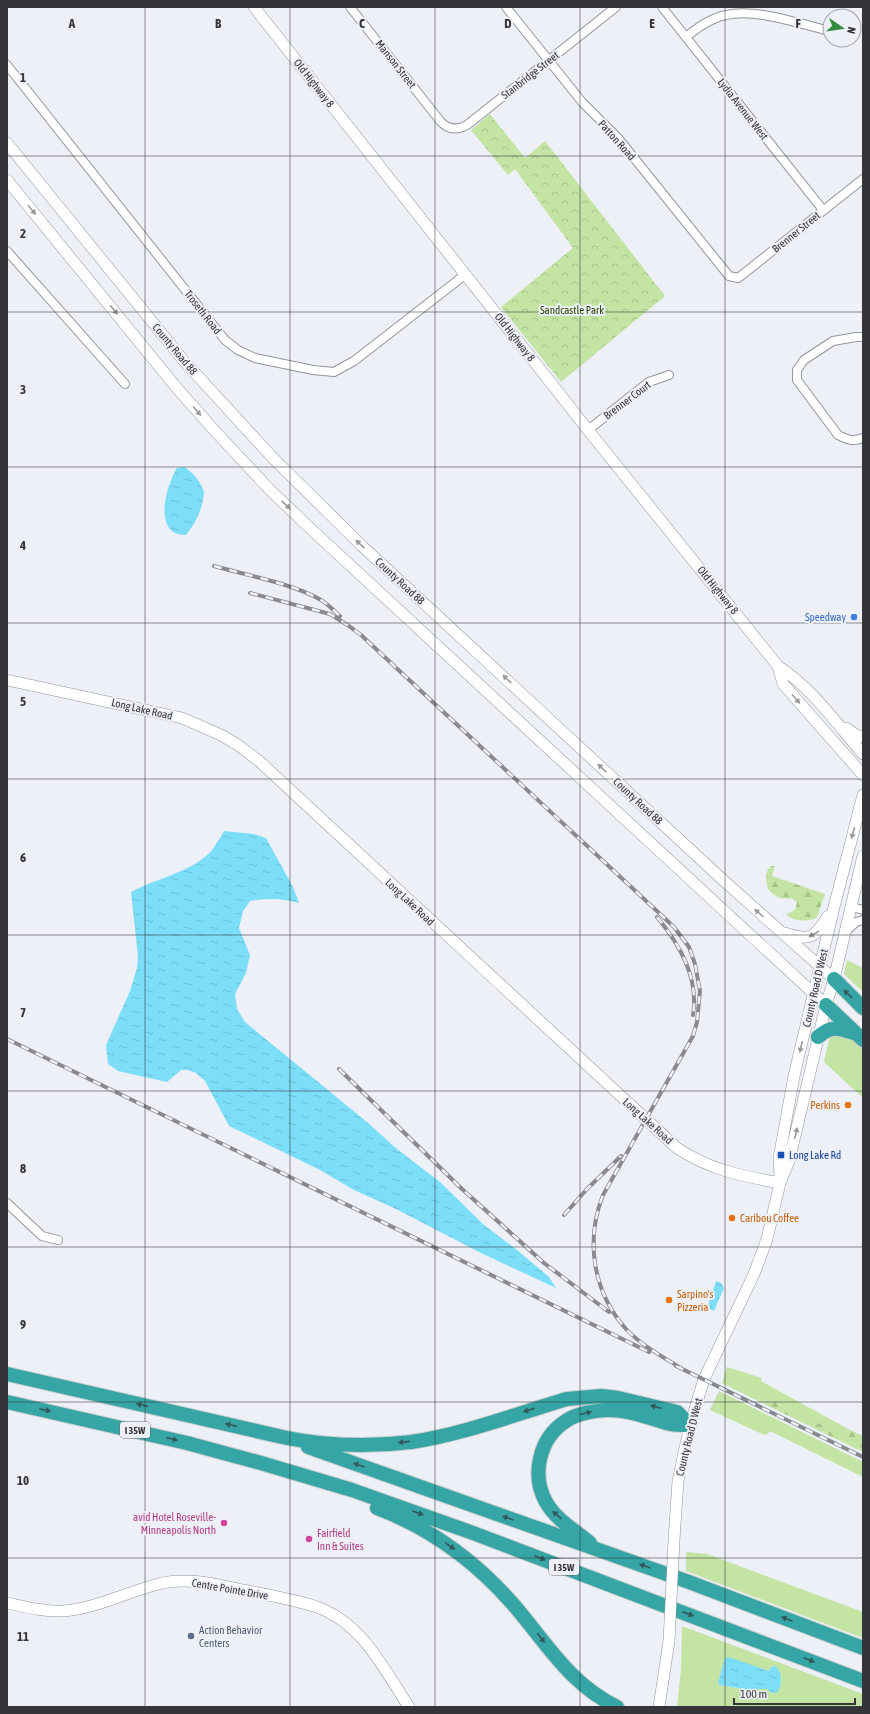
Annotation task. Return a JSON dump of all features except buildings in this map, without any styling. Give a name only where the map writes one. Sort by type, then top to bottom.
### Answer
[{"type":"highway","points":[[834,979],[863,1008]]},
{"type":"highway","points":[[826,1006],[859,1036]]},
{"type":"highway","points":[[818,1037],[826,1029],[838,1028],[859,1036]]},
{"type":"highway","name":"I 35W","points":[[7,1374],[268,1433],[689,1582],[863,1648]]},
{"type":"highway","points":[[268,1433],[300,1440],[329,1444],[359,1445],[412,1442],[464,1430],[567,1399],[601,1396],[618,1398],[676,1412],[690,1425]]},
{"type":"highway","name":"I 35W","points":[[7,1402],[141,1432],[261,1463],[352,1490],[473,1532],[863,1681]]},
{"type":"highway","points":[[597,1549],[552,1511],[542,1493],[538,1472],[540,1460],[543,1450],[553,1432],[567,1420],[580,1415],[608,1410],[634,1413],[672,1424],[690,1425]]},
{"type":"highway","points":[[261,1463],[388,1512],[412,1523],[452,1548],[495,1584],[574,1678],[601,1699],[617,1707]]},
{"type":"main road","name":"Old Highway 8","points":[[254,7],[588,430],[778,666],[795,677],[837,720],[863,754]]},
{"type":"main road","name":"County Road 88","points":[[7,144],[180,355],[272,457],[362,546],[834,979]]},
{"type":"main road","name":"County Road 88","points":[[7,180],[176,387],[271,491],[826,1006]]},
{"type":"main road","name":"Old Highway 8","points":[[778,666],[783,684],[863,775]]},
{"type":"main road","name":"Long Lake Road","points":[[7,680],[182,718],[221,734],[258,762],[677,1148],[698,1161],[722,1170],[780,1183]]},
{"type":"main road","points":[[837,720],[858,736],[863,736]]},
{"type":"main road","name":"County Road D West","points":[[780,1183],[779,1158],[794,1076],[834,907],[863,795]]},
{"type":"main road","name":"County Road D West","points":[[659,1707],[668,1641],[678,1481],[690,1425],[704,1379],[754,1274],[767,1239],[780,1183],[789,1161],[818,1037],[852,907],[863,856]]},
{"type":"main road","points":[[781,932],[797,936],[812,936],[821,928],[834,907]]},
{"type":"main road","name":"Centre Pointe Drive","points":[[7,1603],[41,1610],[63,1611],[78,1609],[151,1586],[178,1581],[208,1583],[302,1603],[331,1613],[354,1630],[372,1651],[409,1707]]},
{"type":"street","name":"Manson Street","points":[[350,7],[441,122]]},
{"type":"street","name":"Patton Road","points":[[506,7],[582,102],[618,138],[726,274]]},
{"type":"street","name":"Stanbridge Street","points":[[441,122],[450,128],[457,129],[467,125],[616,7]]},
{"type":"street","name":"Lydia Avenue West","points":[[662,7],[823,210]]},
{"type":"street","points":[[686,37],[714,19],[740,13],[761,15],[822,29]]},
{"type":"street","name":"Troseth Road","points":[[7,65],[225,340],[244,353],[255,358],[291,366],[334,372],[354,361],[466,274]]},
{"type":"street","name":"Brenner Street","points":[[726,274],[733,278],[742,276],[863,178]]},
{"type":"street","points":[[7,251],[125,384]]},
{"type":"street","points":[[863,338],[856,337],[833,341],[804,360],[797,370],[797,380],[838,435],[856,441],[863,438]]},
{"type":"street","name":"Brenner Court","points":[[588,430],[649,382],[669,375]]},
{"type":"street","points":[[852,907],[863,910]]},
{"type":"street","points":[[844,933],[856,922],[863,920]]},
{"type":"street","points":[[7,1203],[42,1236],[58,1240]]},
{"type":"green space","name":"Sandcastle Park","points":[[490,114],[525,158],[545,141],[665,296],[561,382],[501,307],[573,248],[515,169],[508,175],[471,130]]},
{"type":"green space","points":[[771,866],[775,866],[772,876],[825,894],[817,917],[814,919],[796,920],[789,917],[787,914],[795,910],[797,902],[791,898],[784,899],[778,897],[768,889],[766,874]]},
{"type":"green space","points":[[847,960],[863,968],[863,992],[844,974]]},
{"type":"green space","points":[[846,1034],[863,1050],[863,1098],[824,1062],[830,1035]]},
{"type":"green space","points":[[727,1367],[762,1378],[761,1381],[848,1429],[844,1432],[837,1432],[775,1402],[754,1399],[722,1383]]},
{"type":"green space","points":[[719,1391],[863,1462],[863,1477],[772,1432],[769,1432],[766,1435],[762,1434],[710,1410]]},
{"type":"green space","points":[[754,1399],[775,1402],[837,1432],[843,1432],[848,1429],[863,1436],[863,1452]]},
{"type":"green space","points":[[686,1552],[707,1554],[863,1612],[863,1638],[686,1571]]},
{"type":"green space","points":[[682,1626],[863,1694],[863,1707],[677,1707],[681,1669]],"holes":[[[725,1659],[769,1671],[771,1667],[775,1666],[779,1671],[782,1681],[771,1691],[767,1689],[745,1689],[719,1685],[718,1682]]]},
{"type":"water","points":[[184,467],[191,472],[201,484],[204,492],[198,515],[186,535],[175,533],[169,527],[165,519],[166,497],[169,486],[177,468]]},
{"type":"water","points":[[224,831],[254,834],[266,838],[293,887],[299,903],[281,899],[256,900],[250,901],[243,911],[239,928],[250,955],[246,973],[235,994],[237,1009],[245,1022],[367,1122],[397,1149],[440,1182],[483,1224],[549,1277],[556,1288],[483,1254],[396,1209],[354,1190],[320,1170],[229,1126],[205,1081],[196,1073],[188,1070],[181,1070],[167,1082],[118,1071],[108,1064],[106,1045],[130,991],[137,968],[138,956],[131,892],[179,872],[197,862],[211,851]]},
{"type":"water","points":[[716,1281],[721,1283],[724,1288],[714,1311],[707,1308]]},
{"type":"water","points":[[727,1657],[769,1671],[771,1667],[775,1666],[778,1668],[781,1678],[778,1692],[772,1693],[767,1689],[745,1689],[719,1685],[718,1682],[725,1658]]},
{"type":"railway","points":[[214,566],[269,580],[310,594],[321,600],[340,616]]},
{"type":"railway","points":[[250,593],[330,614],[361,635],[674,927],[689,947],[695,964],[700,991],[697,1022],[693,1036],[603,1195],[597,1212],[594,1230],[595,1265],[599,1282],[615,1315],[626,1329],[638,1340],[681,1368]]},
{"type":"railway","points":[[657,917],[673,939],[686,963],[693,988],[693,1015]]},
{"type":"railway","points":[[7,1039],[649,1352]]},
{"type":"railway","points":[[339,1069],[462,1189],[544,1263],[609,1312]]},
{"type":"railway","points":[[564,1215],[587,1189],[621,1156]]},
{"type":"railway","points":[[676,1366],[863,1457]]},
{"type":"place","name":"Speedway","points":[[854,617]]},
{"type":"place","name":"Perkins","points":[[848,1105]]},
{"type":"place","name":"Long Lake Rd","points":[[781,1155]]},
{"type":"place","name":"Caribou Coffee","points":[[732,1218]]},
{"type":"place","name":"Sarpino's Pizzeria","points":[[669,1300]]},
{"type":"place","name":"avid Hotel Roseville- Minneapolis North","points":[[224,1523]]},
{"type":"place","name":"Fairfield Inn & Suites","points":[[309,1539]]},
{"type":"place","name":"Action Behavior Centers","points":[[191,1636]]}]
